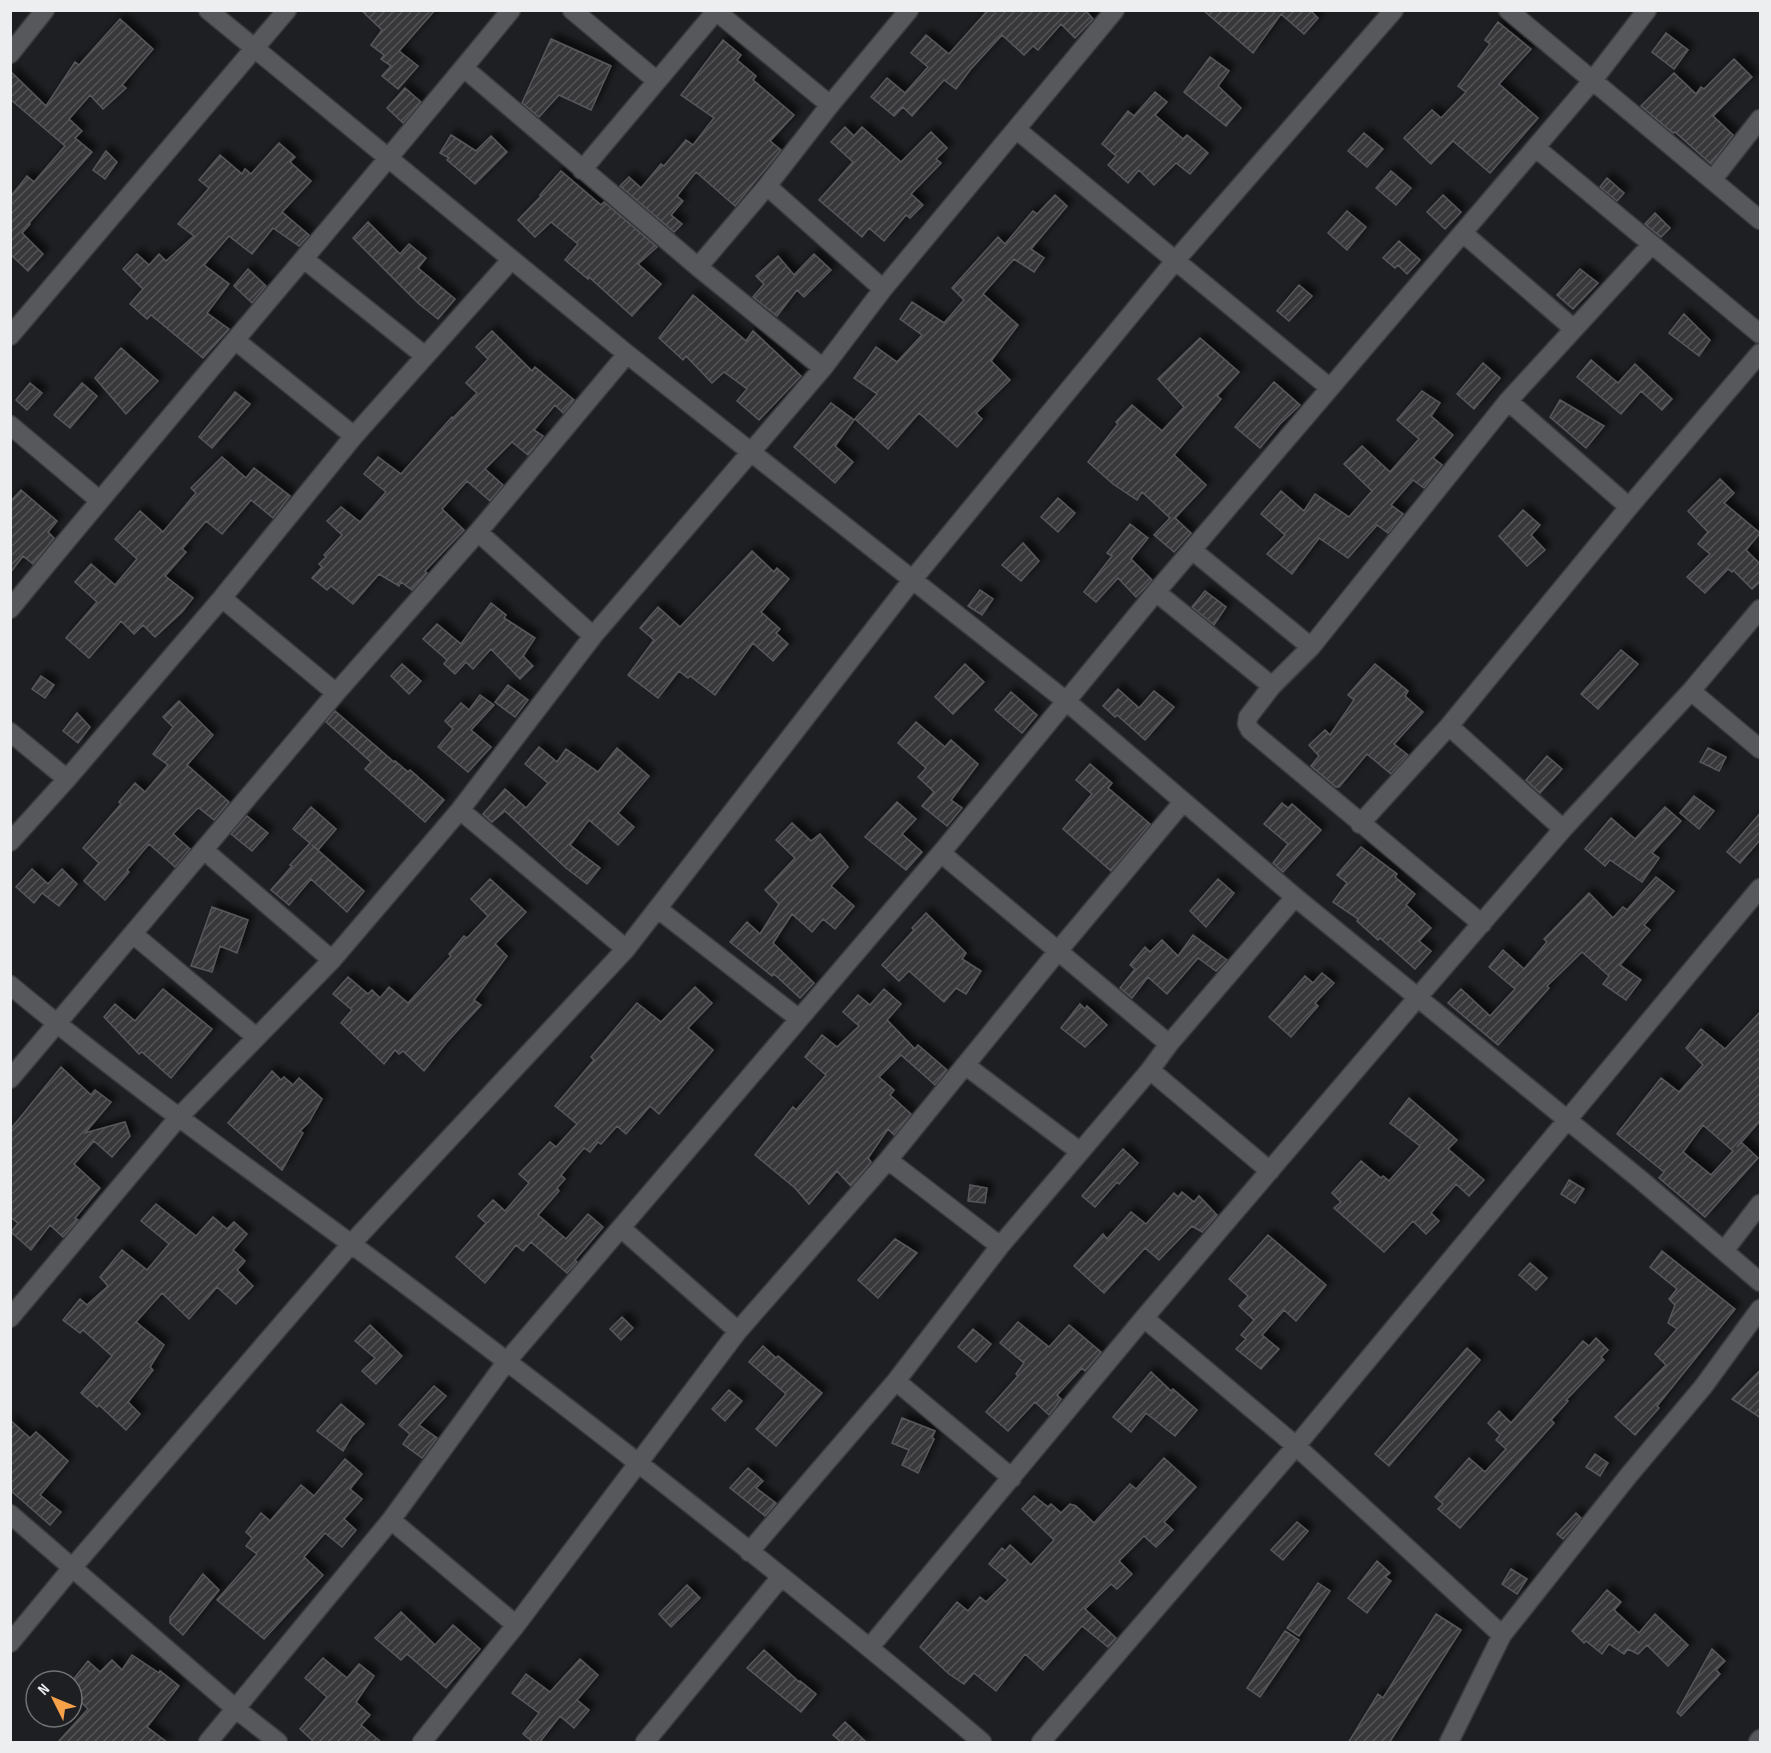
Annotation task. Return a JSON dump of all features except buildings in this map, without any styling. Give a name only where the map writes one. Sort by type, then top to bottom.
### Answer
[{"type":"street","points":[[10,54],[45,10]]},
{"type":"street","points":[[208,10],[511,260],[750,453],[1066,700],[1295,897],[1642,1181],[1761,1282]]},
{"type":"street","points":[[10,336],[287,10]]},
{"type":"street","points":[[10,609],[99,500],[389,160],[511,10]]},
{"type":"street","points":[[572,10],[657,81]]},
{"type":"street","points":[[698,267],[767,186],[830,105],[909,10]]},
{"type":"street","points":[[10,1318],[178,1118],[332,960],[460,810],[593,636],[823,368],[883,289],[1116,10]]},
{"type":"street","points":[[10,1643],[351,1244],[626,949],[912,579],[1175,261],[1394,10]]},
{"type":"street","points":[[1508,10],[1761,220]]},
{"type":"street","points":[[208,1743],[391,1520],[507,1361],[941,853],[1156,592],[1536,148],[1647,10]]},
{"type":"street","points":[[582,170],[717,11],[830,105]]},
{"type":"street","points":[[464,68],[698,267],[823,368]]},
{"type":"street","points":[[1713,179],[1761,119]]},
{"type":"street","points":[[1017,130],[1330,388]]},
{"type":"street","points":[[1536,148],[1761,334]]},
{"type":"street","points":[[767,186],[883,289]]},
{"type":"street","points":[[1463,233],[1574,329]]},
{"type":"street","points":[[1482,924],[1250,730],[1247,724],[1248,717],[1272,686],[1311,647],[1508,401],[1652,244]]},
{"type":"street","points":[[304,259],[425,356]]},
{"type":"street","points":[[10,842],[222,598],[354,436],[511,260]]},
{"type":"street","points":[[236,340],[354,436]]},
{"type":"street","points":[[1360,824],[1449,726],[1629,507],[1761,353]]},
{"type":"street","points":[[10,1079],[336,693],[478,532],[627,354]]},
{"type":"street","points":[[1508,401],[1629,507]]},
{"type":"street","points":[[10,426],[99,500]]},
{"type":"street","points":[[478,532],[593,636]]},
{"type":"street","points":[[1192,550],[1311,647]]},
{"type":"street","points":[[1156,592],[1272,686]]},
{"type":"street","points":[[222,598],[336,693]]},
{"type":"street","points":[[870,1647],[1144,1318],[1418,997],[1563,830],[1691,691],[1761,609]]},
{"type":"street","points":[[1691,691],[1761,749]]},
{"type":"street","points":[[1449,726],[1563,830]]},
{"type":"street","points":[[10,732],[67,779]]},
{"type":"street","points":[[422,1743],[516,1625],[738,1331],[888,1160],[1183,802]]},
{"type":"street","points":[[460,810],[626,949]]},
{"type":"street","points":[[205,850],[332,960]]},
{"type":"street","points":[[941,853],[1169,1044]]},
{"type":"street","points":[[1041,1743],[1296,1446],[1566,1119],[1761,888]]},
{"type":"street","points":[[749,1552],[896,1381],[1000,1246],[1295,897]]},
{"type":"street","points":[[658,909],[798,1018]]},
{"type":"street","points":[[134,934],[256,1037]]},
{"type":"street","points":[[10,985],[178,1118],[351,1244],[638,1462],[870,1647],[982,1743]]},
{"type":"street","points":[[965,1065],[1079,1151]]},
{"type":"street","points":[[1150,1070],[1270,1171]]},
{"type":"street","points":[[888,1160],[1000,1246]]},
{"type":"street","points":[[1724,1251],[1761,1204]]},
{"type":"street","points":[[621,1228],[738,1331]]},
{"type":"street","points":[[1449,1743],[1502,1635],[1629,1475],[1703,1388],[1761,1310]]},
{"type":"street","points":[[1144,1318],[1296,1446],[1502,1635]]},
{"type":"street","points":[[896,1381],[1012,1478]]},
{"type":"street","points":[[10,1514],[278,1743]]},
{"type":"street","points":[[391,1520],[516,1625]]},
{"type":"street","points":[[645,1743],[781,1577]]},
{"type":"street","points":[[1758,1743],[1761,1739]]}]
